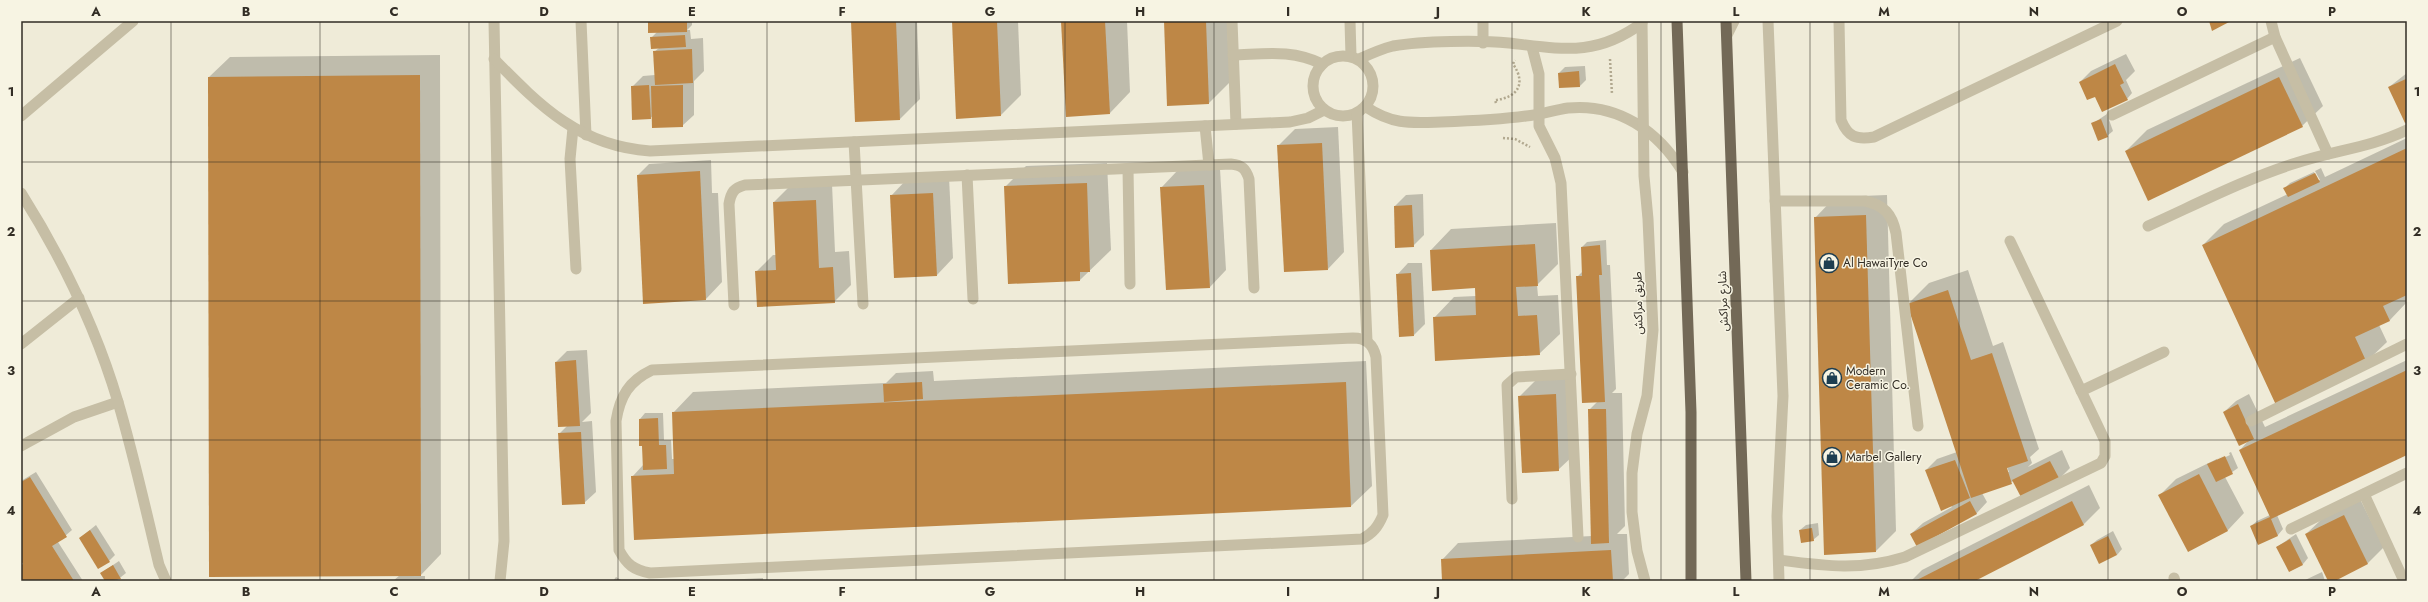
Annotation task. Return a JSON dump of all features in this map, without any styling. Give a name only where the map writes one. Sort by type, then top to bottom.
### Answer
[{"type":"main road","points":[[1677,21],[1691,412],[1690,581]]},
{"type":"main road","name":"شارع مراكش","points":[[1726,21],[1746,581]]},
{"type":"street","points":[[21,116],[133,21]]},
{"type":"street","points":[[494,21],[504,541],[500,581]]},
{"type":"street","points":[[581,21],[586,135]]},
{"type":"street","points":[[1232,21],[1236,124]]},
{"type":"street","points":[[1350,21],[1355,58]]},
{"type":"street","points":[[1482,21],[1483,43]]},
{"type":"street","points":[[1727,35],[1734,21]]},
{"type":"street","points":[[1768,21],[1783,396],[1777,508],[1779,581]]},
{"type":"street","points":[[1839,21],[1841,120],[1846,130],[1852,137],[1861,139],[1874,137],[2117,21]]},
{"type":"street","points":[[2271,21],[2275,37],[2328,154]]},
{"type":"street","points":[[1355,58],[1392,47],[1410,44],[1483,43],[1580,49],[1608,43],[1624,36],[1642,22]]},
{"type":"street","name":"طريق مراكش","points":[[1642,22],[1644,127],[1652,330],[1647,396],[1637,434],[1632,473],[1632,512],[1637,551],[1645,581]]},
{"type":"street","points":[[2112,115],[2275,37]]},
{"type":"street","points":[[1532,47],[1539,74],[1539,126],[1555,158],[1561,182],[1578,537]]},
{"type":"street","points":[[1233,55],[1295,54],[1322,64]]},
{"type":"street","points":[[1339,55],[1355,58],[1367,66],[1372,76],[1374,86],[1372,97],[1362,110],[1346,116],[1334,115],[1324,110],[1316,101],[1313,90],[1314,78],[1322,64],[1328,59],[1339,55]]},
{"type":"street","points":[[494,59],[520,86],[573,128],[602,143],[626,150],[650,151],[1290,122],[1308,118],[1324,110]]},
{"type":"street","points":[[1362,110],[1408,123],[1496,119],[1538,115],[1553,111],[1584,108],[1614,113],[1644,127],[1672,155],[1683,172]]},
{"type":"street","points":[[1362,110],[1367,341]]},
{"type":"street","points":[[1205,126],[1209,165]]},
{"type":"street","points":[[573,128],[570,158],[576,269]]},
{"type":"street","points":[[2148,226],[2274,170],[2328,154],[2353,150],[2384,141],[2407,130]]},
{"type":"street","points":[[854,142],[863,304]]},
{"type":"street","points":[[734,305],[729,204],[730,194],[736,187],[745,184],[1209,165],[1240,165],[1247,171],[1249,179],[1254,288]]},
{"type":"street","points":[[1128,169],[1130,284]]},
{"type":"street","points":[[967,175],[973,299]]},
{"type":"street","points":[[21,193],[59,258],[94,332],[118,402],[159,565],[166,581]]},
{"type":"street","points":[[1775,201],[1866,201],[1878,204],[1890,216],[1896,233],[1918,426]]},
{"type":"street","points":[[1778,560],[1842,568],[1875,566],[1890,562],[1905,557],[2094,467],[2105,456],[2105,441],[2010,241]]},
{"type":"street","points":[[21,344],[79,298]]},
{"type":"street","points":[[1353,338],[1367,341],[1372,345],[1376,357],[1383,515],[1379,526],[1372,534],[1362,539],[650,573],[636,570],[625,562],[619,550],[616,421],[618,404],[626,390],[638,377],[652,370],[1353,338]]},
{"type":"street","points":[[2251,421],[2407,344]]},
{"type":"street","points":[[2081,391],[2164,352]]},
{"type":"street","points":[[1512,499],[1507,385],[1516,377],[1571,374]]},
{"type":"street","points":[[21,445],[74,417],[118,402]]},
{"type":"street","points":[[2291,529],[2407,473]]},
{"type":"street","points":[[2364,494],[2404,581]]},
{"type":"path","points":[[1608,43],[1614,113]]},
{"type":"path","points":[[1495,100],[1507,98],[1514,94],[1518,87],[1519,75],[1514,64]]},
{"type":"path","points":[[1498,137],[1515,139]]},
{"type":"building","points":[[648,21],[687,21],[687,32],[648,33]]},
{"type":"building","points":[[851,21],[896,21],[900,120],[855,122]]},
{"type":"building","points":[[952,21],[997,21],[1001,116],[956,119]]},
{"type":"building","points":[[1061,21],[1105,21],[1110,114],[1066,117]]},
{"type":"building","points":[[1164,21],[1206,21],[1209,104],[1167,106]]},
{"type":"building","points":[[2209,21],[2231,21],[2212,31]]},
{"type":"building","points":[[685,35],[686,47],[651,49],[650,37]]},
{"type":"building","points":[[692,49],[693,83],[655,85],[653,51]]},
{"type":"building","points":[[2115,64],[2124,83],[2120,85],[2128,100],[2102,112],[2095,97],[2087,100],[2079,82]]},
{"type":"building","points":[[1579,71],[1580,87],[1559,88],[1558,73]]},
{"type":"building","points":[[420,75],[421,576],[209,577],[208,77]]},
{"type":"building","points":[[2279,77],[2303,127],[2148,201],[2125,151]]},
{"type":"building","points":[[2406,79],[2407,122],[2405,123],[2388,87]]},
{"type":"building","points":[[649,85],[651,119],[632,120],[631,86]]},
{"type":"building","points":[[683,85],[683,127],[652,128],[651,86]]},
{"type":"building","points":[[2101,119],[2108,137],[2098,141],[2091,123]]},
{"type":"building","points":[[1322,143],[1328,270],[1284,272],[1277,145]]},
{"type":"building","points":[[2407,148],[2407,295],[2383,306],[2390,321],[2355,337],[2367,363],[2276,405],[2202,245]]},
{"type":"building","points":[[700,171],[706,300],[643,304],[637,175]]},
{"type":"building","points":[[2315,173],[2320,182],[2288,197],[2283,188]]},
{"type":"building","points":[[1087,183],[1090,272],[1080,272],[1080,281],[1008,284],[1004,186]]},
{"type":"building","points":[[1204,185],[1210,288],[1166,290],[1160,187]]},
{"type":"building","points":[[933,193],[937,276],[894,278],[890,195]]},
{"type":"building","points":[[816,200],[819,268],[833,267],[835,303],[757,307],[755,271],[776,270],[773,202]]},
{"type":"building","points":[[1412,205],[1414,247],[1395,248],[1394,206]]},
{"type":"building","points":[[1866,215],[1876,552],[1824,555],[1814,217]]},
{"type":"building","points":[[1535,244],[1538,286],[1516,287],[1518,316],[1537,315],[1540,355],[1435,361],[1433,317],[1476,315],[1475,288],[1432,291],[1430,250]]},
{"type":"building","points":[[1600,245],[1602,275],[1599,275],[1605,402],[1582,403],[1576,276],[1582,276],[1581,247]]},
{"type":"building","points":[[1411,273],[1414,336],[1399,337],[1396,274]]},
{"type":"building","points":[[1948,290],[1971,360],[1992,353],[2028,461],[2007,468],[2012,484],[1971,498],[1907,304]]},
{"type":"building","points":[[576,360],[580,426],[558,427],[555,362]]},
{"type":"building","points":[[2407,370],[2407,455],[2271,519],[2278,536],[2258,545],[2250,526],[2270,517],[2239,450]]},
{"type":"building","points":[[922,382],[923,399],[884,402],[883,384]]},
{"type":"building","points":[[1346,382],[1351,507],[634,540],[631,476],[674,474],[672,412]]},
{"type":"building","points":[[1556,394],[1559,471],[1522,473],[1518,396]]},
{"type":"building","points":[[2238,404],[2254,439],[2239,446],[2223,412]]},
{"type":"building","points":[[1588,409],[1606,409],[1609,543],[1591,544]]},
{"type":"building","points":[[658,418],[659,445],[666,445],[667,469],[643,470],[642,446],[639,446],[639,419]]},
{"type":"building","points":[[581,432],[585,504],[562,505],[558,433]]},
{"type":"building","points":[[2225,456],[2233,474],[2216,482],[2207,464]]},
{"type":"building","points":[[1955,460],[1970,498],[1941,511],[1925,470]]},
{"type":"building","points":[[2050,461],[2060,480],[2022,499],[2012,480]]},
{"type":"building","points":[[2199,474],[2228,531],[2188,552],[2158,495]]},
{"type":"building","points":[[30,477],[67,537],[52,546],[74,581],[21,581],[21,566],[23,564],[21,561],[21,482]]},
{"type":"building","points":[[1970,501],[1977,514],[1917,547],[1910,534]]},
{"type":"building","points":[[2072,501],[2084,525],[1975,581],[1915,581]]},
{"type":"building","points":[[2344,515],[2368,564],[2335,581],[2328,581],[2305,534]]},
{"type":"building","points":[[1812,528],[1814,541],[1801,543],[1799,530]]},
{"type":"building","points":[[90,530],[110,562],[98,569],[79,538]]},
{"type":"building","points":[[2108,536],[2117,555],[2099,564],[2090,545]]},
{"type":"building","points":[[2290,539],[2303,565],[2289,572],[2276,547]]},
{"type":"building","points":[[1611,550],[1613,581],[1442,581],[1441,559]]},
{"type":"building","points":[[113,565],[121,579],[105,581],[100,573]]},
{"type":"place","name":"Al HawaiTyre Co","points":[[1829,263]]},
{"type":"place","name":"Modern Ceramic Co.","points":[[1832,378]]},
{"type":"place","name":"Marbel Gallery","points":[[1832,457]]}]
